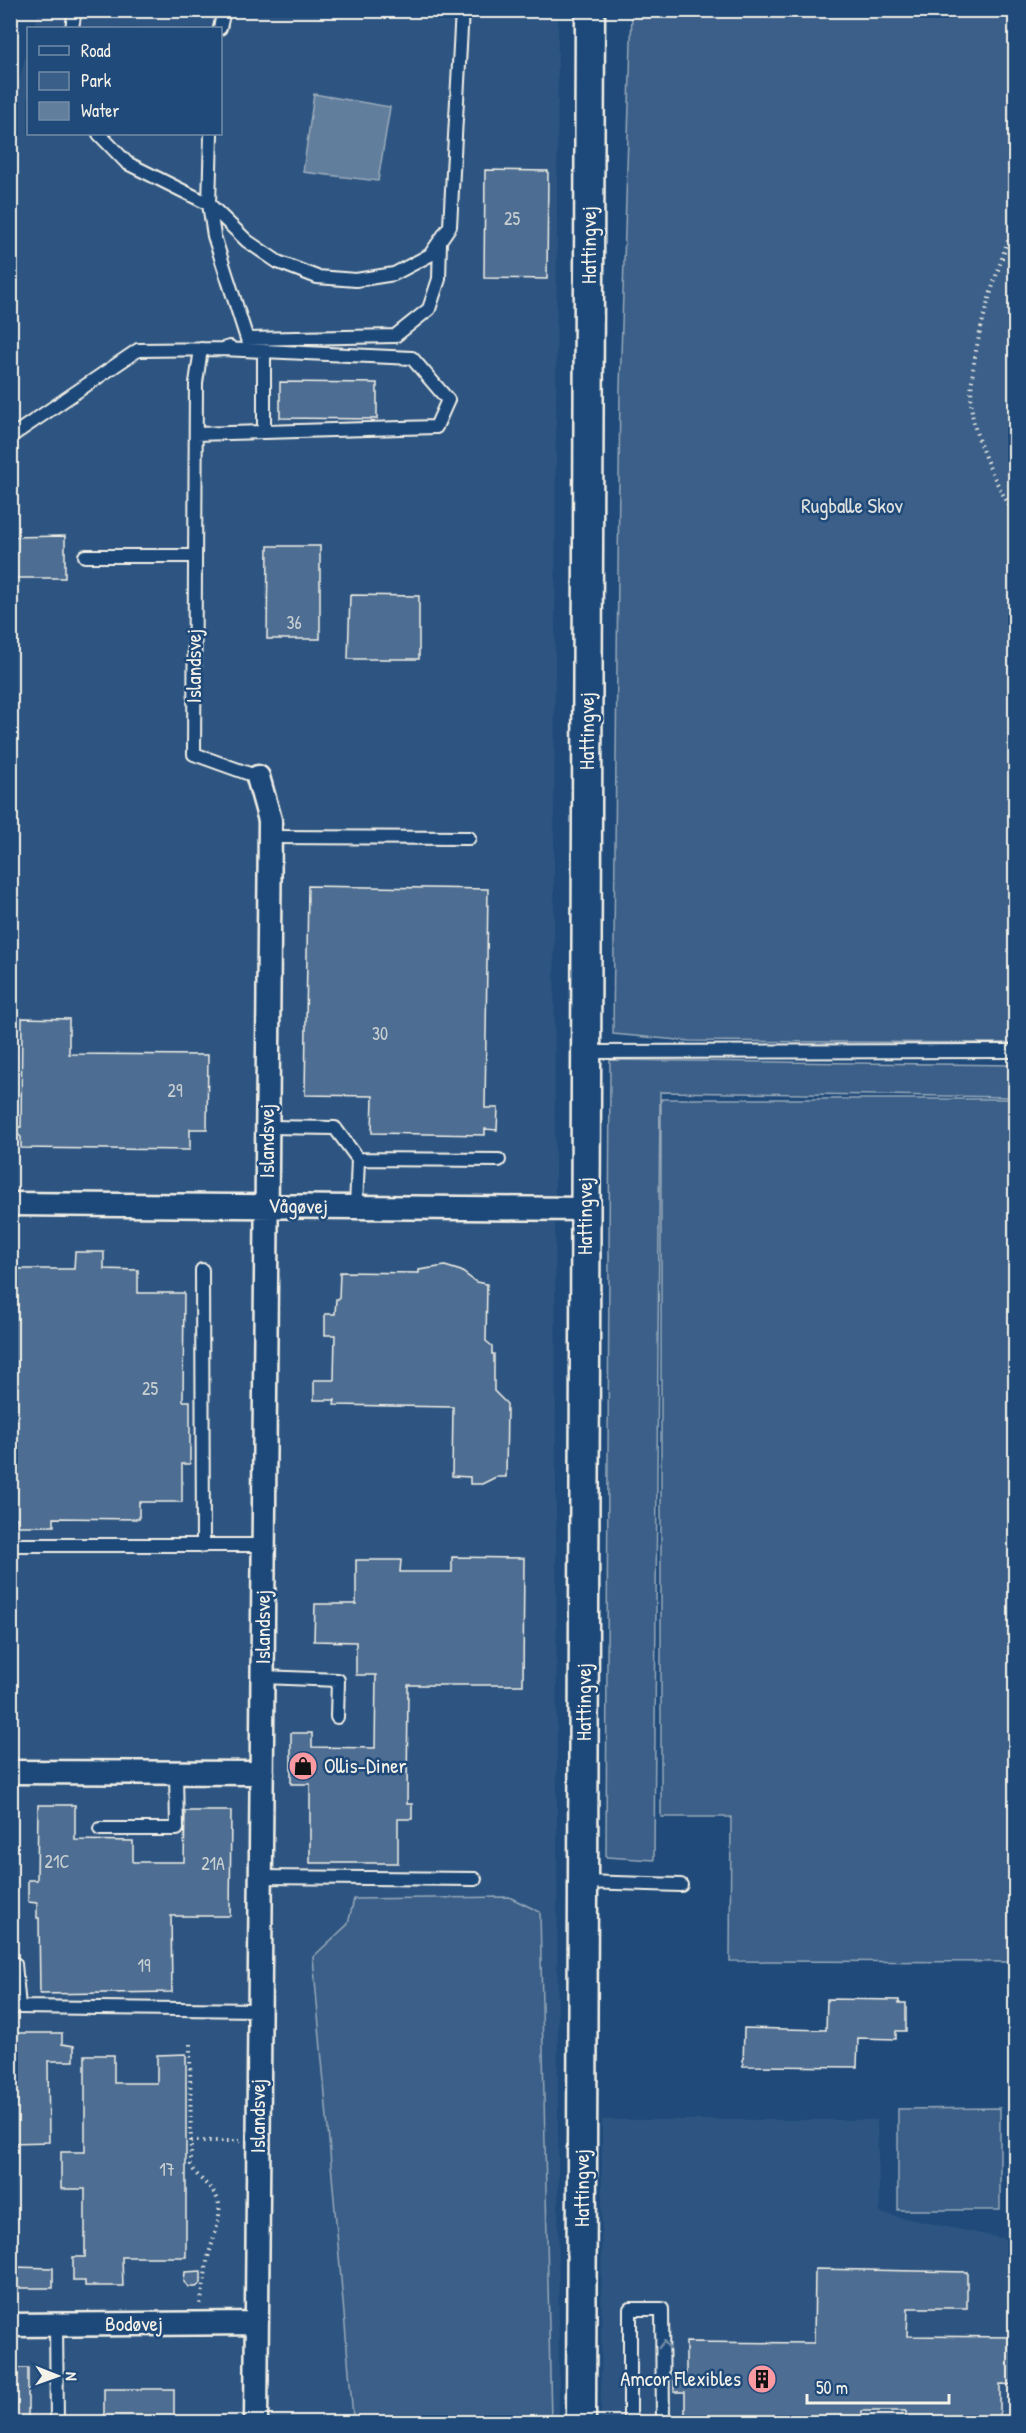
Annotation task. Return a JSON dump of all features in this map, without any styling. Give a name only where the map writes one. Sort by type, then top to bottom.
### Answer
[{"type":"street","name":"Hattingvej","points":[[581,2422],[590,10]]},
{"type":"street","name":"Islandsvej","points":[[256,2422],[270,837],[270,820],[258,777]]},
{"type":"street","name":"Vågøvej","points":[[10,1204],[585,1209]]},
{"type":"street","points":[[10,1772],[262,1773]]},
{"type":"street","name":"Bodøvej","points":[[10,2325],[256,2323]]},
{"type":"lane","points":[[72,27],[75,10]]},
{"type":"lane","points":[[220,27],[224,10]]},
{"type":"lane","points":[[100,135],[127,163],[209,204],[248,241],[278,262],[317,277],[356,280],[394,274],[430,255],[450,226],[462,10]]},
{"type":"lane","points":[[211,135],[209,204],[214,236],[247,339]]},
{"type":"lane","points":[[223,349],[247,339],[395,336],[429,309],[439,279],[440,241]]},
{"type":"lane","points":[[358,337],[358,356]]},
{"type":"lane","name":"Islandsvej","points":[[201,349],[196,383],[194,754],[258,777]]},
{"type":"lane","points":[[10,437],[138,350],[223,349],[412,358],[448,400],[436,426],[196,434]]},
{"type":"lane","points":[[264,352],[264,432]]},
{"type":"lane","points":[[85,556],[194,556]]},
{"type":"lane","points":[[270,837],[468,838]]},
{"type":"lane","points":[[586,1052],[1016,1051]]},
{"type":"lane","points":[[268,1127],[335,1128],[358,1159],[356,1207]]},
{"type":"lane","points":[[358,1159],[499,1160]]},
{"type":"lane","points":[[202,1270],[203,1546]]},
{"type":"lane","points":[[10,1545],[264,1545]]},
{"type":"lane","points":[[263,1677],[338,1680],[337,1717]]},
{"type":"lane","points":[[100,1829],[177,1829],[176,1772]]},
{"type":"lane","points":[[261,1877],[475,1879]]},
{"type":"lane","points":[[583,1882],[681,1885]]},
{"type":"lane","points":[[15,1964],[19,2007],[259,2010]]},
{"type":"lane","points":[[630,2422],[630,2309],[662,2309],[663,2422]]},
{"type":"lane","points":[[56,2324],[57,2422]]},
{"type":"path","points":[[1016,218],[976,349],[971,386],[973,420],[996,485],[1016,516]]},
{"type":"path","points":[[190,2044],[191,2165],[195,2176],[208,2186],[218,2200],[218,2219],[207,2260],[197,2323]]},
{"type":"path","points":[[191,2141],[258,2140]]},
{"type":"shaded area","points":[[39,11],[558,11],[554,857],[559,2422],[11,2422],[10,117],[27,50],[27,135],[222,135],[222,27],[33,27]]},
{"type":"shaded area","points":[[602,2120],[877,2120],[880,2213],[1015,2241],[1015,2422],[601,2422]]},
{"type":"green space","name":"Rugballe Skov","points":[[632,11],[1015,11],[1015,1043],[689,1041],[613,1034],[620,387]]},
{"type":"green space","points":[[610,1060],[1015,1065],[1015,1097],[660,1092],[654,1860],[606,1857]]},
{"type":"green space","points":[[661,1099],[1015,1099],[1015,1962],[730,1961],[731,1817],[661,1817]]},
{"type":"green space","points":[[509,1897],[540,1912],[551,2422],[359,2422],[353,2417],[313,1957],[348,1924],[354,1899]]},
{"type":"green space","points":[[1000,2108],[1000,2210],[898,2210],[898,2109]]},
{"type":"water","points":[[314,94],[390,107],[378,181],[303,172]]},
{"type":"building","points":[[485,170],[548,171],[547,279],[484,278]]},
{"type":"building","points":[[280,382],[377,383],[377,419],[280,418]]},
{"type":"building","points":[[65,536],[65,578],[10,578],[10,537]]},
{"type":"building","points":[[268,546],[320,546],[320,639],[267,639]]},
{"type":"building","points":[[350,595],[419,596],[419,659],[348,659]]},
{"type":"building","points":[[308,886],[488,889],[485,1108],[498,1108],[497,1130],[485,1129],[485,1135],[372,1133],[373,1096],[305,1095]]},
{"type":"building","points":[[22,1018],[69,1019],[69,1054],[208,1055],[207,1129],[190,1129],[190,1150],[21,1148],[21,1137],[10,1127],[21,1127]]},
{"type":"building","points":[[75,1252],[104,1252],[104,1269],[138,1270],[138,1293],[184,1293],[183,1401],[190,1401],[190,1464],[182,1464],[182,1502],[139,1502],[139,1519],[54,1518],[54,1526],[17,1526],[17,1518],[10,1518],[10,1269],[74,1269]]},
{"type":"building","points":[[445,1266],[461,1271],[476,1282],[487,1284],[486,1341],[492,1346],[492,1354],[494,1354],[494,1391],[507,1404],[506,1477],[496,1477],[482,1484],[470,1484],[470,1477],[452,1476],[453,1407],[334,1405],[335,1400],[314,1400],[314,1380],[334,1380],[335,1335],[325,1335],[325,1314],[335,1314],[336,1299],[339,1299],[340,1272],[419,1273],[419,1270]]},
{"type":"building","points":[[452,1557],[524,1558],[523,1685],[408,1685],[407,1804],[412,1804],[412,1819],[398,1819],[398,1863],[310,1863],[310,1784],[291,1784],[291,1733],[312,1733],[312,1747],[375,1748],[376,1675],[356,1675],[356,1642],[314,1641],[315,1604],[356,1604],[356,1560],[401,1560],[400,1572],[452,1572]]},
{"type":"building","points":[[38,1805],[75,1805],[75,1840],[133,1841],[133,1862],[184,1862],[185,1811],[231,1811],[230,1916],[171,1916],[172,1992],[40,1994],[39,1918],[37,1918],[37,1903],[28,1902],[28,1880],[37,1880]]},
{"type":"building","points":[[827,1999],[899,2000],[899,2003],[906,2003],[906,2031],[896,2031],[896,2039],[858,2038],[857,2067],[743,2066],[744,2028],[826,2030]]},
{"type":"building","points":[[10,2033],[62,2033],[62,2044],[74,2046],[74,2061],[48,2061],[49,2142],[10,2143]]},
{"type":"building","points":[[186,2054],[186,2257],[122,2257],[123,2286],[85,2286],[85,2281],[73,2281],[73,2257],[85,2257],[85,2189],[61,2189],[61,2152],[85,2152],[85,2055],[114,2055],[114,2083],[157,2083],[157,2055]]},
{"type":"building","points":[[12,2267],[53,2268],[53,2288],[12,2288]]},
{"type":"building","points":[[815,2269],[967,2272],[967,2308],[908,2308],[907,2336],[1016,2337],[1016,2385],[1000,2384],[1000,2422],[906,2422],[906,2411],[862,2411],[862,2422],[685,2422],[685,2392],[674,2392],[674,2373],[686,2373],[686,2342],[814,2343]]},
{"type":"building","points":[[201,2271],[201,2283],[196,2287],[189,2287],[184,2282],[185,2272]]},
{"type":"building","points":[[10,2368],[28,2368],[28,2422],[10,2422]]},
{"type":"building","points":[[104,2389],[174,2389],[174,2422],[104,2422]]},
{"type":"place","name":"Ollis-Diner","points":[[303,1766]]},
{"type":"place","name":"Amcor Flexibles","points":[[762,2379]]}]
